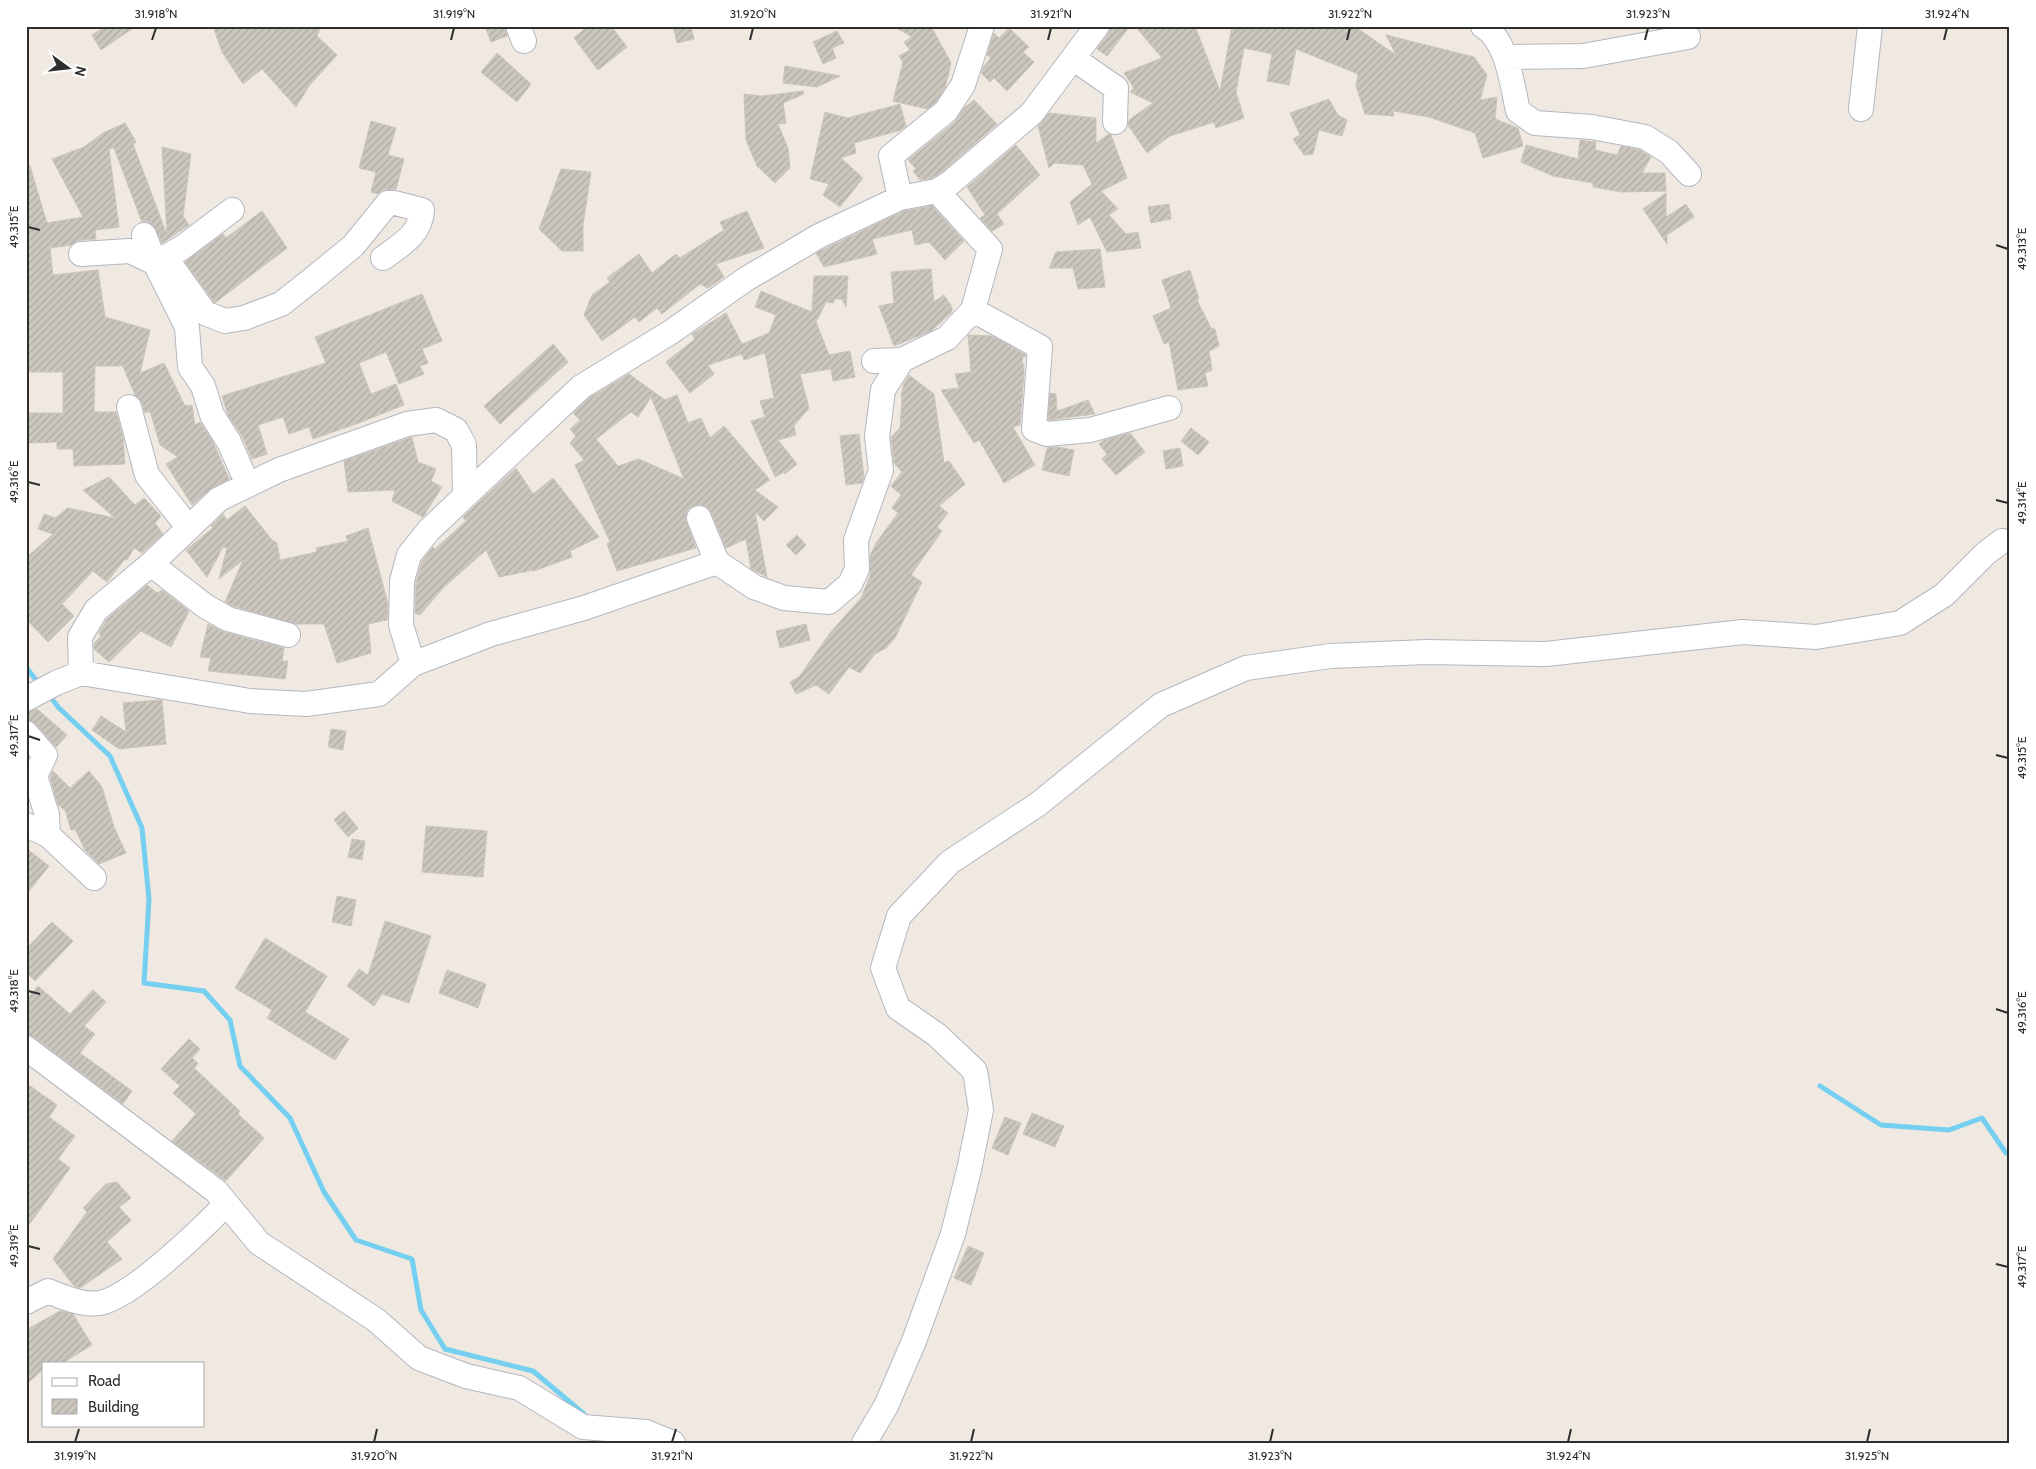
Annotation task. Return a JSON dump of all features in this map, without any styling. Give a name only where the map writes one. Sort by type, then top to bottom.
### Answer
[{"type":"street","points":[[900,198],[891,156],[946,111],[963,85],[982,26]]},
{"type":"street","points":[[414,664],[401,626],[402,581],[409,555],[429,530],[465,495],[521,445],[581,387],[671,332],[746,279],[820,236],[900,198],[937,191],[950,183],[1032,113],[1097,26]]},
{"type":"street","points":[[1482,26],[1491,31],[1505,57],[1518,111],[1535,123],[1592,127],[1645,137],[1669,152],[1689,174]]},
{"type":"street","points":[[1861,110],[1870,26]]},
{"type":"street","points":[[1505,57],[1583,56],[1688,37]]},
{"type":"street","points":[[1074,59],[1116,88],[1115,122]]},
{"type":"street","points":[[874,361],[902,360],[947,338],[973,310],[990,249],[937,191]]},
{"type":"street","points":[[144,236],[160,260],[205,313],[225,321],[244,318],[281,304],[353,246],[388,203],[422,210],[422,217],[411,238],[383,258]]},
{"type":"street","points":[[81,254],[130,251],[160,260],[183,247],[232,210]]},
{"type":"street","points":[[160,260],[187,327],[190,367],[203,386],[212,414],[229,442],[248,485]]},
{"type":"street","points":[[973,310],[1040,347],[1034,428],[1047,434],[1090,430],[1169,408]]},
{"type":"street","points":[[698,518],[717,562],[754,587],[784,598],[829,602],[850,584],[857,569],[856,540],[881,470],[877,437],[883,390],[902,360]]},
{"type":"street","points":[[129,407],[148,475],[189,528]]},
{"type":"street","points":[[81,673],[80,637],[96,610],[150,564],[219,499],[279,470],[406,424],[436,420],[456,430],[464,444],[465,495]]},
{"type":"street","points":[[864,1443],[886,1406],[908,1358],[950,1243],[970,1170],[981,1110],[975,1071],[937,1035],[898,1008],[883,968],[899,916],[950,862],[1037,805],[1161,705],[1246,668],[1330,656],[1428,652],[1546,654],[1744,632],[1816,637],[1900,623],[1944,594],[1985,554],[2002,541]]},
{"type":"street","points":[[27,699],[56,683],[81,673],[250,702],[306,704],[379,694],[414,664],[491,634],[584,608],[717,562]]},
{"type":"street","points":[[150,564],[205,606],[228,619],[288,636]]},
{"type":"street","points":[[26,733],[44,756],[35,776],[47,816],[48,836]]},
{"type":"street","points":[[26,825],[48,836],[94,878]]},
{"type":"street","points":[[26,1048],[216,1191],[259,1242],[376,1320],[419,1358],[466,1376],[519,1388],[583,1427],[646,1432],[673,1443]]},
{"type":"street","points":[[26,1302],[48,1291],[71,1301],[100,1303],[127,1291],[197,1235],[226,1204]]},
{"type":"building","points":[[106,26],[136,26],[101,50],[92,35]]},
{"type":"building","points":[[213,26],[321,26],[317,36],[337,55],[309,86],[296,107],[262,69],[243,84],[222,52]]},
{"type":"building","points":[[485,26],[505,26],[507,36],[491,42]]},
{"type":"building","points":[[588,26],[611,26],[627,47],[598,70],[574,38]]},
{"type":"building","points":[[673,26],[691,26],[694,39],[677,43]]},
{"type":"building","points":[[893,26],[931,26],[950,61],[951,64],[945,88],[936,102],[927,109],[893,101],[903,62],[899,56],[910,50],[904,42],[912,37]]},
{"type":"building","points":[[1111,26],[1130,26],[1107,56],[1097,49],[1108,34]]},
{"type":"building","points":[[1135,26],[1195,26],[1220,91],[1232,26],[1354,26],[1396,55],[1386,35],[1474,57],[1487,75],[1480,100],[1497,97],[1495,119],[1518,128],[1523,146],[1483,158],[1475,133],[1429,117],[1393,111],[1394,116],[1365,114],[1356,86],[1358,74],[1296,49],[1289,85],[1267,81],[1272,54],[1244,48],[1236,92],[1244,118],[1216,128],[1214,122],[1170,136],[1147,153],[1128,125],[1129,120],[1153,103],[1130,92],[1134,88],[1124,73],[1162,58]]},
{"type":"building","points":[[1009,28],[1029,47],[1023,52],[1034,62],[1007,91],[994,78],[990,82],[981,73],[991,58],[987,55],[994,33],[999,38]]},
{"type":"building","points":[[837,31],[844,43],[832,48],[836,58],[823,64],[813,42]]},
{"type":"building","points":[[497,53],[531,84],[517,102],[481,72]]},
{"type":"building","points":[[785,66],[840,76],[817,87],[783,83]]},
{"type":"building","points":[[803,91],[804,94],[783,103],[786,123],[778,124],[788,148],[790,168],[775,183],[757,166],[746,140],[744,94],[762,96]]},
{"type":"building","points":[[1329,99],[1338,115],[1347,120],[1342,136],[1319,130],[1313,154],[1304,155],[1293,139],[1300,135],[1290,113]]},
{"type":"building","points":[[974,100],[997,124],[942,172],[932,178],[920,180],[913,171],[916,169],[908,160],[955,122],[964,108]]},
{"type":"building","points":[[900,104],[906,126],[901,130],[854,143],[856,153],[841,158],[863,178],[840,207],[823,195],[829,184],[810,179],[825,112],[848,118]]},
{"type":"building","points":[[1049,113],[1096,118],[1096,143],[1109,134],[1111,135],[1127,178],[1101,191],[1118,209],[1109,215],[1126,234],[1138,232],[1141,248],[1107,252],[1090,217],[1078,225],[1070,202],[1092,184],[1083,165],[1054,163],[1049,168],[1038,126]]},
{"type":"building","points":[[371,121],[396,128],[388,155],[404,159],[396,189],[382,190],[378,194],[371,192],[376,172],[359,168]]},
{"type":"building","points":[[125,123],[136,142],[133,144],[167,235],[162,147],[191,154],[183,216],[189,225],[162,243],[153,225],[147,221],[142,222],[114,148],[109,149],[119,227],[95,230],[96,239],[80,240],[71,245],[50,248],[53,275],[98,270],[105,317],[150,330],[140,373],[164,363],[185,406],[192,405],[195,425],[200,422],[213,442],[229,479],[210,489],[192,505],[166,464],[178,457],[160,445],[150,411],[145,413],[142,403],[135,395],[121,362],[122,366],[95,366],[94,412],[116,412],[123,437],[125,464],[74,466],[73,449],[57,449],[57,442],[27,443],[26,413],[63,413],[63,372],[26,372],[26,166],[30,166],[47,223],[83,217],[52,159],[84,147],[103,133]]},
{"type":"building","points":[[1580,140],[1596,142],[1595,150],[1617,155],[1621,146],[1640,150],[1651,157],[1642,173],[1665,173],[1666,191],[1622,192],[1593,187],[1593,183],[1553,176],[1521,162],[1526,145],[1578,159]]},
{"type":"building","points":[[1016,145],[1040,175],[997,214],[1004,224],[992,231],[980,218],[985,215],[967,187]]},
{"type":"building","points":[[561,169],[591,172],[583,225],[583,251],[562,251],[539,229]]},
{"type":"building","points":[[1666,193],[1666,217],[1686,204],[1694,217],[1667,235],[1667,244],[1643,209]]},
{"type":"building","points":[[1169,204],[1171,219],[1151,223],[1148,207]]},
{"type":"building","points":[[932,206],[964,241],[945,260],[929,242],[915,245],[912,230],[872,239],[877,254],[824,267],[816,253],[904,211]]},
{"type":"building","points":[[262,211],[287,248],[214,302],[185,262],[223,234],[226,238]]},
{"type":"building","points":[[747,211],[764,248],[716,264],[724,277],[708,288],[700,284],[662,314],[657,308],[639,322],[635,317],[602,341],[584,315],[592,295],[610,282],[607,278],[639,254],[652,273],[676,254],[680,258],[724,230],[720,222]]},
{"type":"building","points":[[1100,249],[1105,287],[1078,289],[1073,268],[1049,268],[1056,252]]},
{"type":"building","points":[[931,269],[934,302],[944,295],[952,307],[952,312],[931,331],[894,346],[879,306],[894,303],[891,272]]},
{"type":"building","points":[[1190,270],[1199,299],[1197,300],[1211,328],[1215,329],[1219,346],[1209,351],[1212,370],[1205,373],[1208,386],[1178,390],[1169,342],[1164,344],[1153,316],[1171,308],[1162,280]]},
{"type":"building","points":[[814,276],[848,276],[846,307],[842,299],[834,299],[834,303],[826,302],[816,322],[829,355],[850,351],[855,377],[833,381],[831,369],[800,374],[809,408],[794,426],[796,435],[778,440],[797,464],[785,474],[784,472],[775,477],[751,421],[765,417],[760,401],[774,398],[765,353],[744,360],[742,354],[708,365],[714,374],[690,393],[666,362],[695,339],[692,334],[726,313],[742,344],[769,333],[776,315],[755,307],[761,291],[812,312]]},
{"type":"building","points":[[422,294],[442,341],[422,349],[428,363],[420,366],[424,374],[399,384],[386,352],[359,363],[371,394],[396,384],[404,405],[313,439],[309,427],[289,434],[283,417],[258,425],[267,454],[252,459],[242,436],[228,415],[222,396],[326,363],[315,337]]},
{"type":"building","points":[[968,335],[992,336],[1026,355],[1022,357],[1024,372],[1020,425],[1013,427],[1035,465],[1004,483],[979,440],[974,443],[941,390],[959,388],[955,374],[971,372]]},
{"type":"building","points":[[553,344],[568,362],[500,424],[484,406]]},
{"type":"building","points":[[629,374],[665,400],[677,395],[688,423],[701,418],[710,438],[724,426],[770,480],[755,490],[778,507],[764,521],[755,512],[767,577],[751,569],[746,539],[726,548],[711,512],[707,507],[700,504],[688,509],[685,517],[696,548],[617,571],[607,544],[610,542],[575,465],[584,460],[570,443],[576,436],[570,429],[580,420],[573,413],[589,398]],"holes":[[[651,397],[684,479],[639,459],[618,466],[596,439],[631,412],[638,417]]]},
{"type":"building","points":[[909,375],[934,394],[944,463],[949,461],[965,484],[939,506],[948,513],[937,527],[942,531],[911,575],[922,582],[895,638],[886,648],[875,654],[860,673],[849,667],[829,694],[816,685],[796,694],[790,682],[799,677],[830,633],[861,598],[870,576],[870,556],[876,543],[898,513],[892,508],[901,495],[891,486],[902,472],[894,463],[891,437],[900,428],[901,396],[904,383]]},
{"type":"building","points":[[1050,393],[1056,394],[1057,411],[1088,400],[1095,414],[1048,420]]},
{"type":"building","points":[[1191,428],[1209,442],[1198,455],[1181,441]]},
{"type":"building","points":[[1130,433],[1145,452],[1116,475],[1102,459],[1107,454],[1099,444],[1104,440]]},
{"type":"building","points":[[859,434],[864,477],[862,483],[846,485],[840,436]]},
{"type":"building","points":[[412,437],[418,462],[436,469],[431,481],[442,487],[423,517],[392,501],[395,490],[348,492],[344,461]]},
{"type":"building","points":[[1058,447],[1074,450],[1069,476],[1042,470],[1047,448]]},
{"type":"building","points":[[1180,448],[1183,466],[1166,469],[1163,451]]},
{"type":"building","points":[[516,468],[533,494],[553,478],[599,537],[570,551],[572,557],[534,571],[499,577],[486,550],[443,588],[420,615],[415,613],[416,583],[422,561],[433,547],[435,549],[466,521],[463,517]]},
{"type":"building","points":[[109,477],[135,505],[144,498],[161,516],[155,523],[163,534],[142,553],[134,548],[127,560],[125,559],[107,582],[93,571],[62,604],[74,616],[48,642],[26,619],[26,558],[53,534],[38,529],[44,514],[55,518],[68,508],[115,518],[83,490]]},
{"type":"building","points":[[245,506],[272,540],[277,543],[280,560],[317,552],[316,548],[348,541],[346,536],[368,528],[388,604],[387,620],[368,624],[371,653],[337,663],[324,624],[296,624],[225,602],[243,560],[219,579],[227,548],[223,547],[207,577],[186,550],[213,528],[211,526],[223,514],[227,520]]},
{"type":"building","points":[[797,535],[806,545],[796,555],[786,545]]},
{"type":"building","points":[[147,585],[157,593],[162,590],[189,611],[171,647],[141,631],[109,662],[94,649],[94,643],[101,636],[99,633],[107,619]]},
{"type":"building","points":[[208,624],[224,632],[284,648],[282,661],[288,661],[285,679],[208,671],[211,658],[200,657]]},
{"type":"building","points":[[806,624],[810,640],[780,648],[776,631]]},
{"type":"building","points":[[162,700],[166,744],[119,749],[92,730],[101,716],[126,732],[123,703]]},
{"type":"building","points":[[37,709],[67,735],[56,747],[36,724],[26,720],[26,713]]},
{"type":"building","points":[[331,729],[346,731],[343,750],[328,747]]},
{"type":"building","points":[[53,771],[70,788],[89,771],[102,787],[114,827],[126,853],[99,864],[85,850],[75,829],[71,830],[65,810],[58,805],[50,777]]},
{"type":"building","points":[[344,811],[358,828],[348,837],[334,820]]},
{"type":"building","points":[[426,826],[487,831],[483,877],[422,872]]},
{"type":"building","points":[[352,839],[365,841],[362,860],[348,857]]},
{"type":"building","points":[[26,848],[49,866],[26,895]]},
{"type":"building","points":[[337,896],[356,900],[351,926],[332,922]]},
{"type":"building","points":[[385,921],[431,936],[409,1003],[382,994],[374,1006],[347,986],[359,969],[368,975]]},
{"type":"building","points":[[52,922],[73,941],[35,981],[26,972],[26,949]]},
{"type":"building","points":[[265,938],[327,976],[305,1012],[349,1039],[335,1060],[267,1018],[272,1010],[235,988]]},
{"type":"building","points":[[447,970],[486,984],[478,1008],[439,993]]},
{"type":"building","points":[[38,986],[70,1014],[93,990],[106,1002],[84,1026],[95,1034],[80,1053],[132,1091],[123,1104],[34,1037],[26,1034],[26,1000]]},
{"type":"building","points":[[189,1039],[200,1049],[192,1058],[198,1063],[194,1068],[240,1111],[238,1114],[264,1138],[226,1181],[172,1141],[196,1114],[173,1093],[180,1086],[161,1069]]},
{"type":"building","points":[[26,1083],[57,1105],[49,1117],[75,1136],[58,1159],[70,1168],[26,1229]]},
{"type":"building","points":[[1032,1113],[1064,1126],[1055,1147],[1023,1134]]},
{"type":"building","points":[[1005,1117],[1021,1123],[1008,1155],[992,1148]]},
{"type":"building","points":[[117,1182],[131,1198],[119,1207],[131,1220],[107,1242],[122,1259],[80,1288],[74,1286],[53,1259],[87,1212],[83,1208],[106,1184]]},
{"type":"building","points":[[968,1246],[984,1253],[971,1285],[954,1278]]},
{"type":"building","points":[[60,1311],[73,1314],[92,1345],[65,1362],[42,1362],[42,1370],[26,1385],[26,1330]]},
{"type":"waterway","points":[[26,667],[39,684]]},
{"type":"waterway","points":[[48,694],[59,708],[110,756],[142,828],[149,899],[144,983],[204,991],[230,1020],[240,1066],[290,1118],[324,1192],[356,1240],[412,1259],[421,1310],[445,1349],[533,1371],[584,1414]]},
{"type":"waterway","points":[[1820,1086],[1881,1125],[1949,1130],[1982,1118],[2006,1153],[2010,1154]]}]
